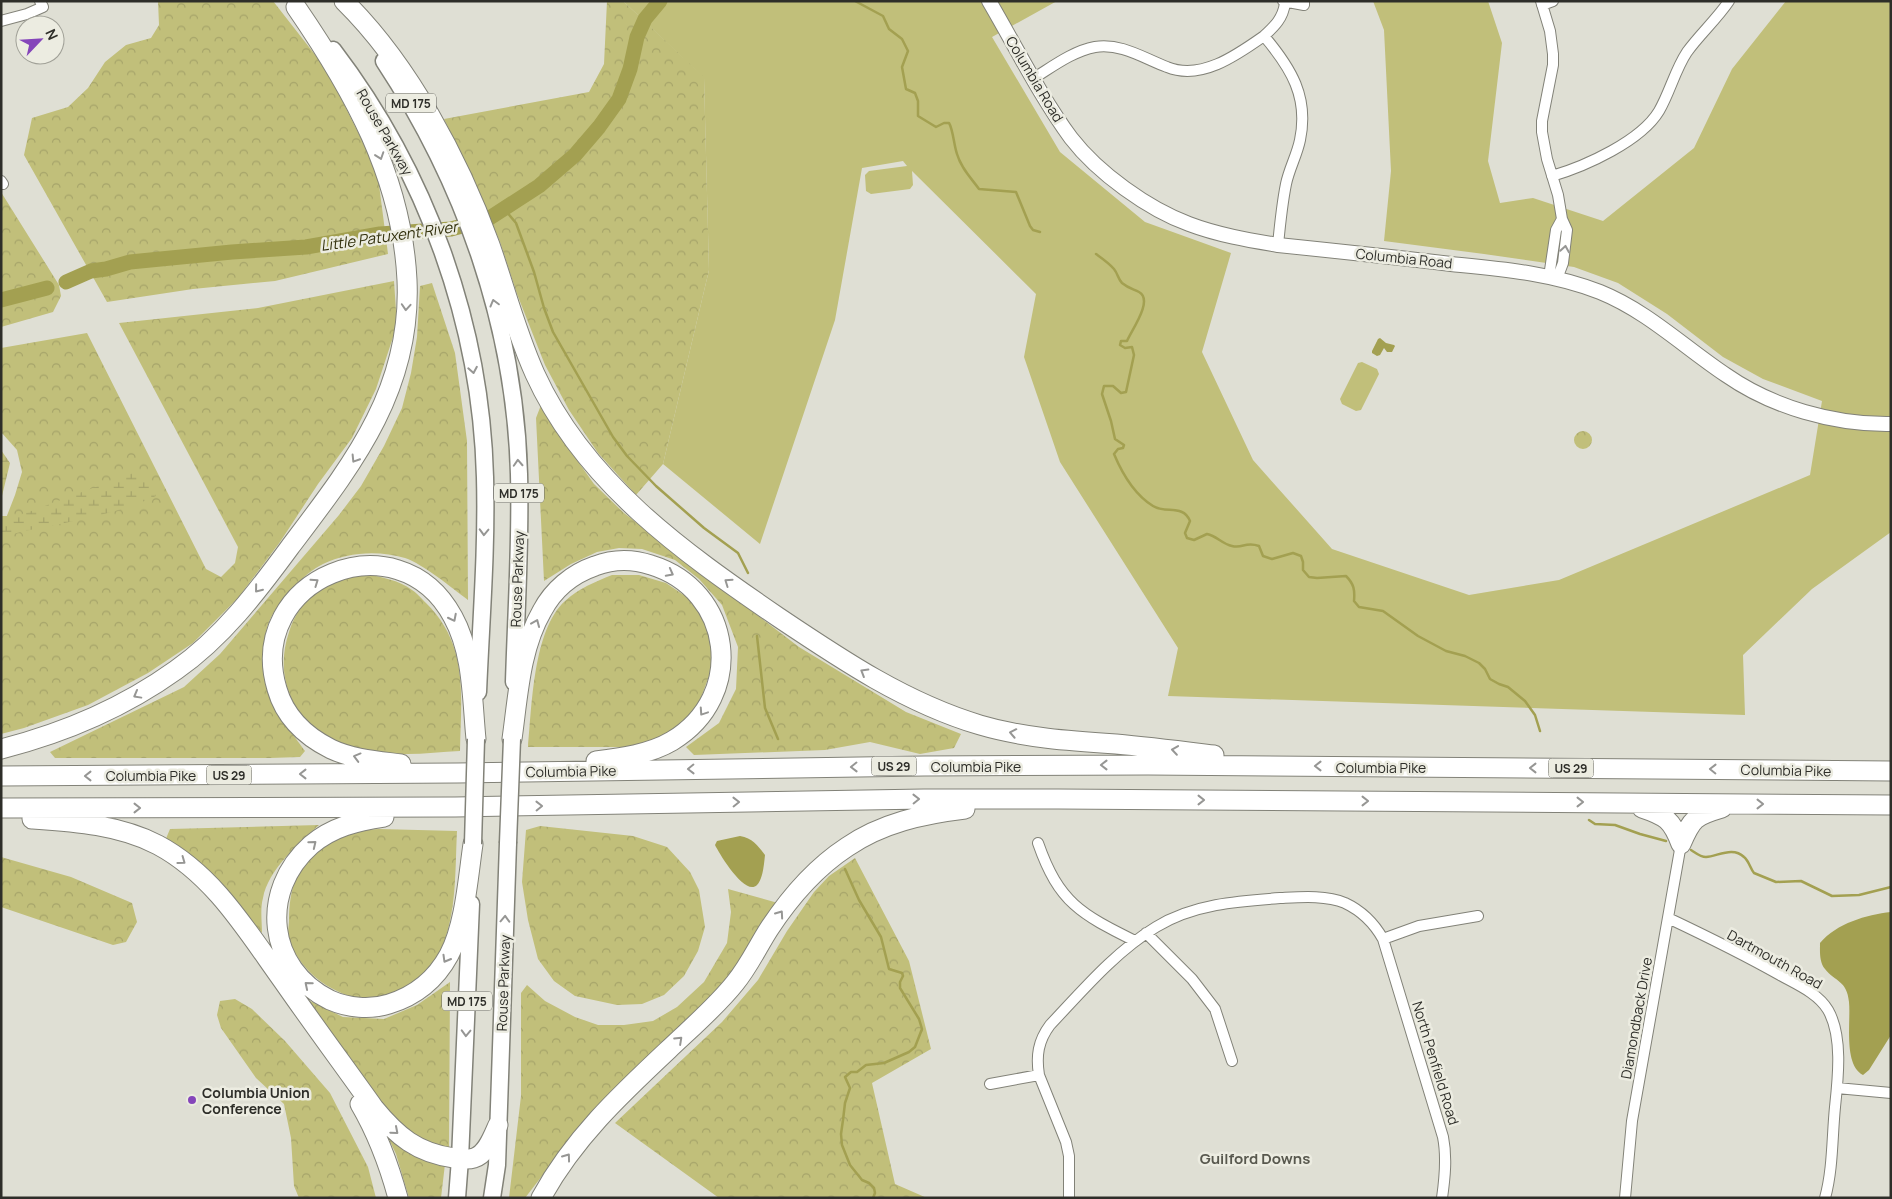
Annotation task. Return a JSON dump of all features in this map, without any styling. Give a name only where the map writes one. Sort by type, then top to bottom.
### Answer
[{"type":"highway","points":[[1,749],[29,742],[97,716],[146,690],[192,658],[245,605],[355,460],[384,404],[400,354],[404,330],[407,281],[396,209],[377,149],[363,115],[323,45],[293,4]]},
{"type":"highway","points":[[347,9],[356,13],[386,51],[409,84],[440,136],[535,375],[560,419],[597,469],[617,491],[663,533],[725,580],[820,645],[896,691],[933,709],[983,726],[1032,736],[1159,748],[1292,766]]},
{"type":"highway","points":[[496,773],[609,760],[640,753],[670,742],[693,726],[702,715],[716,689],[721,661],[718,632],[713,618],[700,596],[672,574],[660,568],[633,561],[602,564],[589,568],[566,582],[556,591],[541,612],[528,646],[512,739]]},
{"type":"highway","points":[[456,773],[350,755],[333,750],[304,732],[286,711],[274,678],[272,659],[274,640],[290,606],[300,594],[315,582],[336,571],[358,565],[377,565],[394,568],[426,583],[437,592],[445,603],[460,635],[470,674],[476,739]]},
{"type":"highway","name":"Columbia Pike","points":[[1,776],[496,773],[924,766],[1292,766],[1891,771]]},
{"type":"highway","points":[[540,1198],[582,1136],[626,1089],[720,1000],[736,982],[768,930],[792,897],[832,858],[848,846],[910,818],[927,814],[1058,799]]},
{"type":"highway","points":[[1,808],[455,807],[1058,799],[1891,805]]},
{"type":"highway","points":[[1624,803],[1666,817],[1675,830],[1681,844]]},
{"type":"highway","points":[[1681,844],[1694,819],[1706,813],[1736,804]]},
{"type":"highway","points":[[455,807],[358,821],[325,835],[300,856],[284,881],[276,910],[279,940],[292,968],[304,983],[321,995],[336,1003],[350,1007],[368,1008],[384,1006],[410,996],[421,989],[441,968],[457,937],[461,923],[473,844]]},
{"type":"highway","points":[[1,816],[106,827],[136,835],[158,845],[181,859],[202,876],[227,904],[374,1108],[389,1126],[406,1140],[424,1150],[442,1156],[460,1159],[474,1158],[484,1151],[498,1125]]},
{"type":"highway","points":[[323,1037],[371,1123],[398,1198]]},
{"type":"main road","points":[[339,1],[347,9]]},
{"type":"main road","name":"Columbia Road","points":[[990,1],[1034,78],[1072,139],[1100,168],[1145,203],[1188,224],[1213,232],[1278,245],[1476,266],[1553,278],[1589,288],[1623,303],[1658,325],[1727,376],[1772,399],[1795,409],[1823,416],[1891,424]]},
{"type":"main road","name":"Rouse Parkway","points":[[293,4],[324,38],[374,107],[410,173],[424,205],[444,256],[463,321],[472,359],[483,439],[485,478],[484,529],[473,844],[457,1198]]},
{"type":"main road","name":"Rouse Parkway","points":[[485,249],[505,353],[517,434],[519,474],[519,528],[498,1125],[492,1198]]},
{"type":"street","points":[[1,21],[27,14],[43,7],[40,1]]},
{"type":"street","points":[[1034,78],[1076,53],[1095,47],[1118,48],[1140,54],[1168,68],[1197,71],[1220,63],[1264,36],[1280,21],[1284,11],[1284,2],[1304,5],[1304,1]]},
{"type":"street","points":[[1553,1],[1542,3],[1550,30],[1553,54],[1553,65],[1542,121],[1542,132],[1562,219],[1567,230],[1563,263],[1553,278]]},
{"type":"street","points":[[1552,176],[1582,166],[1632,138],[1642,130],[1659,111],[1686,53],[1729,1]]},
{"type":"street","points":[[1264,36],[1293,76],[1300,97],[1302,120],[1300,141],[1286,183],[1278,245]]},
{"type":"street","points":[[1038,843],[1056,882],[1077,908],[1090,918],[1135,941]]},
{"type":"street","name":"Diamondback Drive","points":[[1625,1198],[1632,1121],[1681,844]]},
{"type":"street","name":"North Penfield Road","points":[[1069,1198],[1069,1156],[1066,1142],[1039,1075],[1037,1055],[1043,1033],[1123,950],[1146,933],[1174,918],[1216,905],[1242,900],[1319,898],[1333,900],[1352,907],[1370,920],[1383,939],[1446,1150],[1442,1198]]},
{"type":"street","points":[[1383,939],[1419,926],[1478,916]]},
{"type":"street","name":"Dartmouth Road","points":[[1668,918],[1749,958],[1809,991],[1828,1010],[1835,1029],[1838,1052],[1837,1088],[1825,1198]]},
{"type":"street","points":[[1146,933],[1192,979],[1215,1009],[1232,1061]]},
{"type":"street","points":[[990,1084],[1039,1075]]},
{"type":"street","points":[[1837,1088],[1891,1093]]},
{"type":"green space","points":[[158,1],[273,1],[327,70],[362,140],[378,177],[388,254],[275,281],[193,289],[107,302],[24,155],[32,118],[68,107],[88,88],[105,62],[126,45],[151,38],[159,25]]},
{"type":"green space","points":[[607,1],[623,1],[704,77],[709,270],[663,464],[636,495],[598,453],[569,410],[545,365],[517,294],[500,242],[474,181],[444,119],[589,92],[604,64]]},
{"type":"green space","points":[[623,1],[1057,1],[992,37],[1060,152],[1145,222],[1231,253],[1202,352],[1253,460],[1332,549],[1469,595],[1559,580],[1810,475],[1822,401],[1763,379],[1723,357],[1667,314],[1618,283],[1574,267],[1384,241],[1391,171],[1384,30],[1373,1],[1488,1],[1502,43],[1488,161],[1500,203],[1533,198],[1603,221],[1694,148],[1732,69],[1786,1],[1891,1],[1891,532],[1812,589],[1743,655],[1745,715],[1168,696],[1178,648],[1060,462],[1024,357],[1036,294],[912,171],[913,185],[910,189],[871,194],[866,191],[865,175],[869,171],[907,166],[903,161],[862,168],[835,320],[760,544],[663,464],[709,270],[704,78]]},
{"type":"green space","points":[[1,192],[59,285],[61,296],[53,312],[1,327]]},
{"type":"green space","points":[[394,281],[397,325],[376,389],[352,438],[318,484],[280,542],[238,598],[193,643],[148,673],[88,705],[24,728],[1,734],[1,531],[22,472],[17,450],[1,432],[1,348],[87,333],[206,569],[221,577],[235,563],[238,547],[119,323],[258,308]]},
{"type":"green space","points":[[432,283],[455,353],[467,441],[468,600],[420,565],[395,555],[374,553],[343,557],[323,564],[300,581],[278,606],[269,622],[265,637],[263,662],[268,693],[305,751],[300,757],[55,758],[50,752],[184,687],[220,654],[339,515],[361,486],[384,446],[402,408],[411,373],[417,337],[420,286]]},
{"type":"green space","points":[[1362,362],[1377,369],[1379,374],[1361,410],[1356,411],[1342,404],[1340,399],[1358,363]]},
{"type":"green space","points":[[541,405],[594,484],[624,513],[799,647],[906,712],[961,734],[954,748],[920,754],[870,742],[825,750],[694,755],[686,747],[719,723],[736,689],[738,647],[722,605],[699,579],[675,560],[642,549],[619,548],[597,552],[571,564],[544,581],[536,418]]},
{"type":"green space","points":[[1583,431],[1589,434],[1592,440],[1589,446],[1583,449],[1577,446],[1574,440],[1577,434]]},
{"type":"green space","points":[[1,450],[10,463],[1,500]]},
{"type":"green space","points":[[133,473],[150,483],[156,496],[118,510],[1,537],[1,516],[18,516]]},
{"type":"green space","points":[[365,574],[396,581],[414,591],[440,619],[450,636],[460,672],[460,751],[397,754],[345,746],[310,725],[299,712],[291,698],[286,683],[284,667],[285,649],[291,626],[297,614],[309,598],[330,584],[341,579]]},
{"type":"green space","points":[[612,575],[639,575],[666,583],[694,602],[707,622],[715,651],[709,676],[698,706],[675,730],[650,744],[626,747],[528,747],[536,670],[546,630],[554,614],[570,596]]},
{"type":"green space","points":[[319,825],[285,858],[271,877],[262,902],[262,933],[212,875],[165,841],[170,829]]},
{"type":"green space","points":[[540,826],[633,836],[667,847],[690,872],[699,890],[705,927],[698,951],[684,976],[664,995],[642,1004],[617,1005],[575,996],[554,981],[538,959],[528,920],[522,882],[526,830]]},
{"type":"green space","points":[[379,829],[457,831],[455,876],[450,921],[441,950],[434,962],[419,977],[401,989],[390,995],[369,1000],[356,998],[332,988],[320,981],[301,962],[288,937],[289,909],[295,881],[300,870],[318,852],[345,834]]},
{"type":"green space","points":[[1,857],[71,877],[132,903],[137,922],[126,942],[113,945],[1,907]]},
{"type":"green space","points":[[855,858],[909,961],[931,1049],[872,1083],[895,1184],[927,1198],[719,1198],[615,1123],[722,1022],[758,980],[787,931],[814,892],[829,876]]},
{"type":"green space","points":[[728,889],[778,903],[728,978],[707,1003],[610,1092],[576,1132],[525,1198],[509,1198],[521,1096],[521,993],[527,985],[545,1001],[575,1017],[598,1025],[624,1025],[653,1021],[677,1007],[704,982],[727,943],[731,912]]},
{"type":"green space","points":[[450,982],[449,1151],[397,1128],[306,999],[343,1017],[384,1019],[417,1005]]},
{"type":"green space","points":[[235,999],[252,1009],[285,1041],[330,1093],[368,1167],[376,1198],[299,1198],[294,1186],[291,1138],[284,1104],[256,1078],[221,1028],[217,1015],[220,1001]]},
{"type":"green space","points":[[384,1129],[445,1164],[441,1198],[409,1198],[396,1154]]},
{"type":"shaded area","points":[[1380,338],[1386,343],[1395,346],[1392,352],[1387,352],[1384,348],[1380,355],[1377,356],[1372,353]]},
{"type":"shaded area","points":[[740,836],[752,841],[765,855],[761,879],[757,885],[752,887],[739,880],[715,845],[717,841]]},
{"type":"shaded area","points":[[1891,912],[1891,1035],[1869,1070],[1863,1075],[1857,1070],[1850,1053],[1848,995],[1843,985],[1823,966],[1820,956],[1820,943],[1835,930],[1852,921]]},
{"type":"waterway","name":"Little Patuxent River","points":[[66,282],[91,271],[130,262],[306,247],[380,234],[451,229],[488,219],[539,186],[575,155],[599,127],[619,99],[630,69],[637,37],[645,19],[660,1]]},
{"type":"waterway","points":[[855,1],[883,16],[889,29],[902,39],[908,51],[902,67],[906,89],[915,93],[918,101],[918,116],[936,127],[949,123],[961,164],[979,189],[1016,192],[1030,226],[1033,230],[1040,232]]},
{"type":"waterway","points":[[505,210],[516,223],[553,332],[613,437],[627,456],[656,486],[704,528],[738,553],[748,573]]},
{"type":"waterway","points":[[1096,254],[1112,267],[1122,283],[1143,296],[1144,302],[1140,316],[1127,341],[1121,341],[1120,345],[1125,348],[1132,347],[1134,355],[1126,392],[1121,393],[1113,386],[1104,386],[1102,394],[1115,439],[1124,445],[1123,448],[1118,449],[1114,454],[1125,476],[1140,496],[1153,506],[1179,511],[1187,516],[1190,521],[1185,533],[1187,538],[1194,540],[1207,534],[1232,546],[1259,546],[1263,556],[1272,559],[1293,553],[1301,556],[1303,570],[1309,577],[1346,576],[1351,582],[1354,590],[1354,601],[1359,607],[1383,611],[1418,636],[1446,651],[1465,656],[1479,663],[1485,669],[1490,679],[1508,687],[1525,701],[1535,715],[1540,731]]},
{"type":"waterway","name":"Little Patuxent River","points":[[1,300],[47,288]]},
{"type":"waterway","points":[[757,636],[765,708],[778,739]]},
{"type":"waterway","points":[[1589,820],[1595,824],[1615,825],[1666,841]]},
{"type":"waterway","points":[[1691,850],[1700,856],[1706,857],[1725,852],[1735,852],[1746,859],[1754,873],[1776,882],[1801,881],[1832,896],[1859,895],[1891,887]]},
{"type":"waterway","points":[[845,869],[859,900],[881,937],[889,969],[902,973],[900,988],[919,1019],[922,1029],[915,1047],[909,1052],[884,1063],[866,1065],[857,1072],[851,1072],[845,1077],[850,1088],[845,1103],[841,1134],[842,1145],[850,1165],[862,1180],[874,1188],[873,1198]]},
{"type":"place","name":"Columbia Union Conference","points":[[192,1100]]},
{"type":"district","name":"Guilford Downs","points":[[1255,1158]]}]
